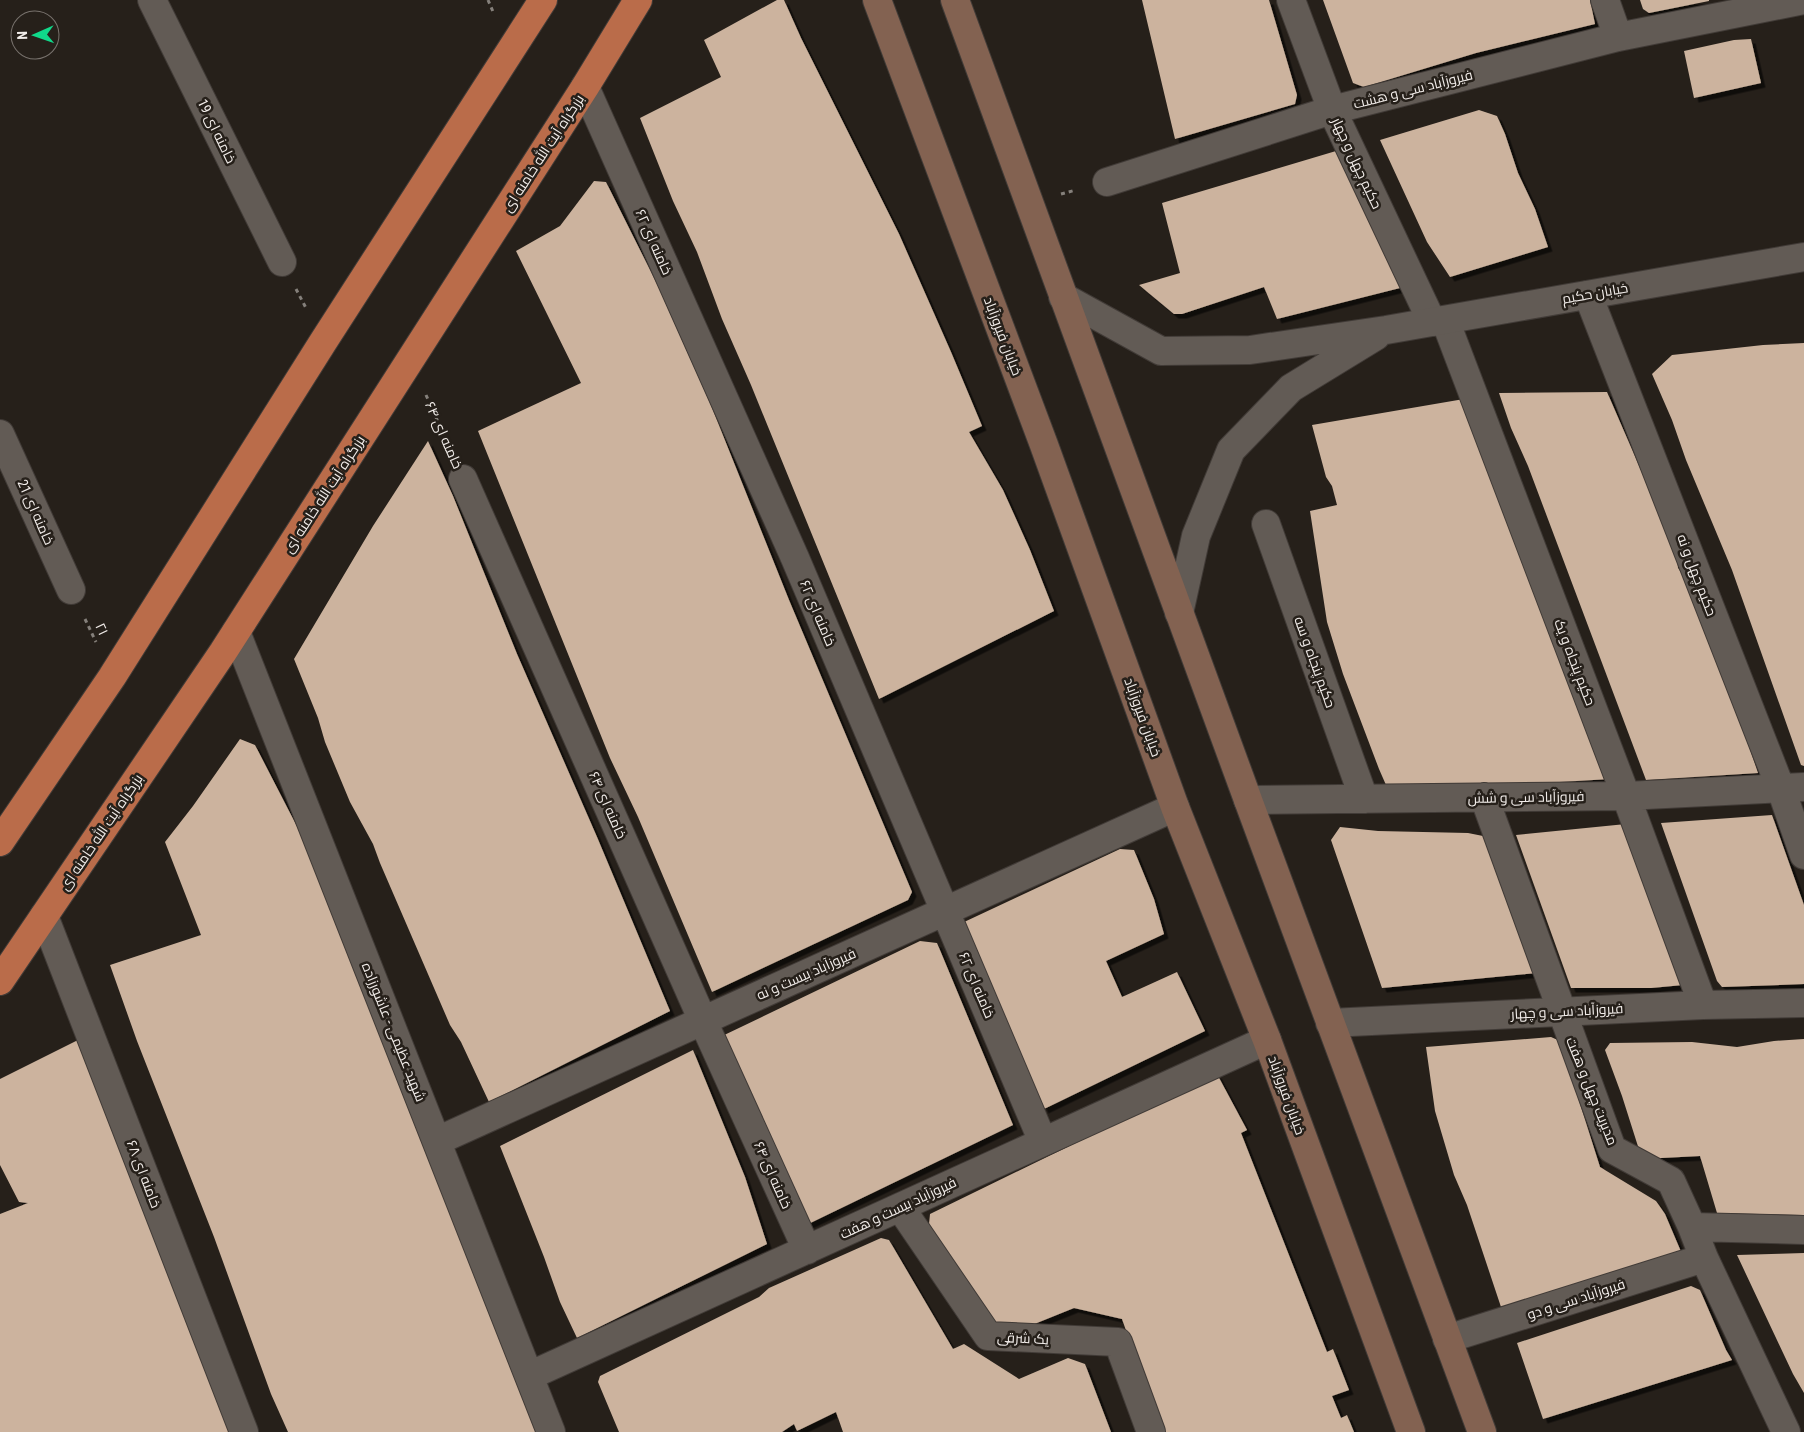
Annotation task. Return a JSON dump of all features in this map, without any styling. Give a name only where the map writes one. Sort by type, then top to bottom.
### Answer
[{"type":"highway","points":[[0,842],[112,677],[323,342],[543,0]]},
{"type":"highway","name":"بزرگراه آیت الله خامنه ای","points":[[0,981],[236,632],[585,87],[633,7]]},
{"type":"main road","points":[[633,7],[653,0]]},
{"type":"main road","name":"خیابان فیروزآباد","points":[[877,0],[1044,445],[1175,806],[1266,1040],[1411,1432]]},
{"type":"main road","points":[[955,0],[1482,1432]]},
{"type":"street","name":"خامنه ای 19","points":[[152,0],[282,262]]},
{"type":"street","name":"حکیم چهل و چهار","points":[[1291,0],[1332,110],[1439,321]]},
{"type":"street","points":[[1605,0],[1618,37]]},
{"type":"street","name":"فیروزآباد سی و هشت","points":[[1107,182],[1332,110],[1618,37],[1804,0]]},
{"type":"street","name":"خامنه ای ۶۲","points":[[585,87],[794,558],[1043,1142]]},
{"type":"street","name":"خیابان حکیم","points":[[1063,296],[1160,350],[1250,350],[1386,330],[1804,257]]},
{"type":"street","name":"حکیم چهل و نه","points":[[1588,294],[1792,788],[1804,856]]},
{"type":"street","name":"حکیم پنجاه و یک","points":[[1439,321],[1626,796],[1703,1004]]},
{"type":"street","points":[[1179,613],[1196,536],[1231,450],[1291,388],[1386,330]]},
{"type":"street","name":"خامنه ای 21","points":[[0,434],[71,590]]},
{"type":"street","name":"خامنه ای ۶۴","points":[[463,479],[806,1250]]},
{"type":"street","name":"حکیم پنجاه و سه","points":[[1266,524],[1364,799]]},
{"type":"street","name":"شهید عظیمی - عاشورزاده","points":[[236,632],[551,1432]]},
{"type":"street","name":"فیروزآباد سی و شش","points":[[1248,800],[1626,796],[1792,788]]},
{"type":"street","name":"مدیریت چهل و هفت","points":[[1484,797],[1560,1011],[1612,1149],[1671,1181],[1704,1258],[1786,1432]]},
{"type":"street","name":"فیروزآباد بیست و نه","points":[[437,1141],[1175,806]]},
{"type":"street","name":"خامنه ای ۶۸","points":[[44,916],[244,1432]]},
{"type":"street","name":"فیروزآباد سی و چهار","points":[[1330,1023],[1703,1004],[1804,1003]]},
{"type":"street","name":"فیروزآباد بیست و هفت","points":[[529,1376],[1266,1040]]},
{"type":"street","name":"یک شرقی","points":[[900,1207],[988,1336],[1118,1342],[1151,1432]]},
{"type":"street","points":[[1692,1227],[1804,1230]]},
{"type":"street","name":"فیروزآباد سی و دو","points":[[1447,1339],[1704,1258]]},
{"type":"path","points":[[1028,202],[1107,182]]},
{"type":"path","points":[[282,262],[323,342]]},
{"type":"path","name":"خامنه ای ۶۴","points":[[411,360],[463,479]]},
{"type":"path","name":"۲۱","points":[[71,590],[112,677]]},
{"type":"building","points":[[777,0],[784,0],[801,38],[899,234],[982,426],[969,432],[1003,490],[1030,550],[1054,611],[879,699],[751,385],[722,319],[697,252],[673,201],[640,118],[721,77],[704,40]]},
{"type":"building","points":[[1142,0],[1269,0],[1297,95],[1295,104],[1175,139]]},
{"type":"building","points":[[1323,0],[1590,0],[1595,24],[1476,53],[1364,87],[1353,83]]},
{"type":"building","points":[[1640,0],[1709,1],[1649,13],[1643,9]]},
{"type":"building","points":[[1751,39],[1761,83],[1694,98],[1684,51],[1734,40]]},
{"type":"building","points":[[1479,110],[1497,116],[1518,173],[1535,209],[1548,247],[1450,277],[1427,242],[1380,140]]},
{"type":"building","points":[[1336,151],[1404,287],[1277,319],[1264,287],[1182,314],[1174,314],[1139,285],[1180,273],[1162,203]]},
{"type":"building","points":[[594,181],[606,182],[658,286],[710,403],[789,600],[912,892],[908,900],[712,992],[638,817],[610,758],[478,431],[581,383],[516,251],[560,226]]},
{"type":"building","points":[[1804,343],[1804,766],[1801,765],[1732,570],[1652,374],[1672,355],[1763,345]]},
{"type":"building","points":[[1607,392],[1676,551],[1678,568],[1686,580],[1758,773],[1646,780],[1499,393]]},
{"type":"building","points":[[1464,399],[1610,779],[1511,785],[1386,785],[1379,769],[1343,674],[1327,622],[1310,511],[1337,505],[1332,486],[1326,477],[1312,425]]},
{"type":"building","points":[[428,441],[453,496],[517,654],[670,1011],[489,1102],[461,1042],[450,1025],[373,844],[350,802],[294,659],[373,526]]},
{"type":"building","points":[[240,739],[255,745],[306,844],[546,1432],[288,1432],[271,1394],[214,1237],[137,1041],[110,965],[201,935],[165,842]]},
{"type":"building","points":[[1772,815],[1804,905],[1804,984],[1722,987],[1717,981],[1661,823]]},
{"type":"building","points":[[1626,824],[1683,985],[1651,988],[1571,988],[1516,835]]},
{"type":"building","points":[[1340,827],[1378,831],[1468,833],[1483,836],[1489,842],[1537,973],[1382,988],[1331,840]]},
{"type":"building","points":[[1120,849],[1134,850],[1154,899],[1164,934],[1106,961],[1122,997],[1177,972],[1205,1031],[1044,1109],[962,923]]},
{"type":"building","points":[[920,941],[937,943],[1013,1125],[800,1228],[718,1038]]},
{"type":"building","points":[[84,1037],[240,1432],[0,1432],[0,1214],[28,1203],[19,1202],[0,1165],[0,1079]]},
{"type":"building","points":[[1551,1037],[1560,1041],[1600,1167],[1656,1201],[1665,1214],[1682,1254],[1504,1316],[1467,1205],[1454,1175],[1435,1111],[1426,1047]]},
{"type":"building","points":[[1804,1039],[1804,1215],[1717,1213],[1700,1156],[1642,1159],[1605,1050],[1610,1043],[1692,1042],[1737,1047],[1774,1041]]},
{"type":"building","points":[[693,1050],[745,1177],[767,1244],[577,1338],[560,1302],[500,1146]]},
{"type":"building","points":[[1217,1074],[1247,1130],[1241,1133],[1327,1352],[1333,1349],[1349,1390],[1332,1396],[1341,1418],[1347,1415],[1354,1432],[1161,1432],[1122,1319],[1074,1308],[1017,1331],[990,1322],[929,1224],[930,1214]]},
{"type":"building","points":[[881,1238],[889,1240],[953,1349],[964,1344],[1019,1379],[1068,1358],[1085,1364],[1111,1432],[843,1432],[836,1412],[797,1431],[794,1424],[782,1432],[619,1432],[598,1382],[600,1376],[759,1297],[769,1288]]},
{"type":"building","points":[[1804,1253],[1804,1393],[1793,1374],[1737,1255]]},
{"type":"building","points":[[1691,1286],[1700,1290],[1732,1360],[1543,1419],[1517,1343]]}]
